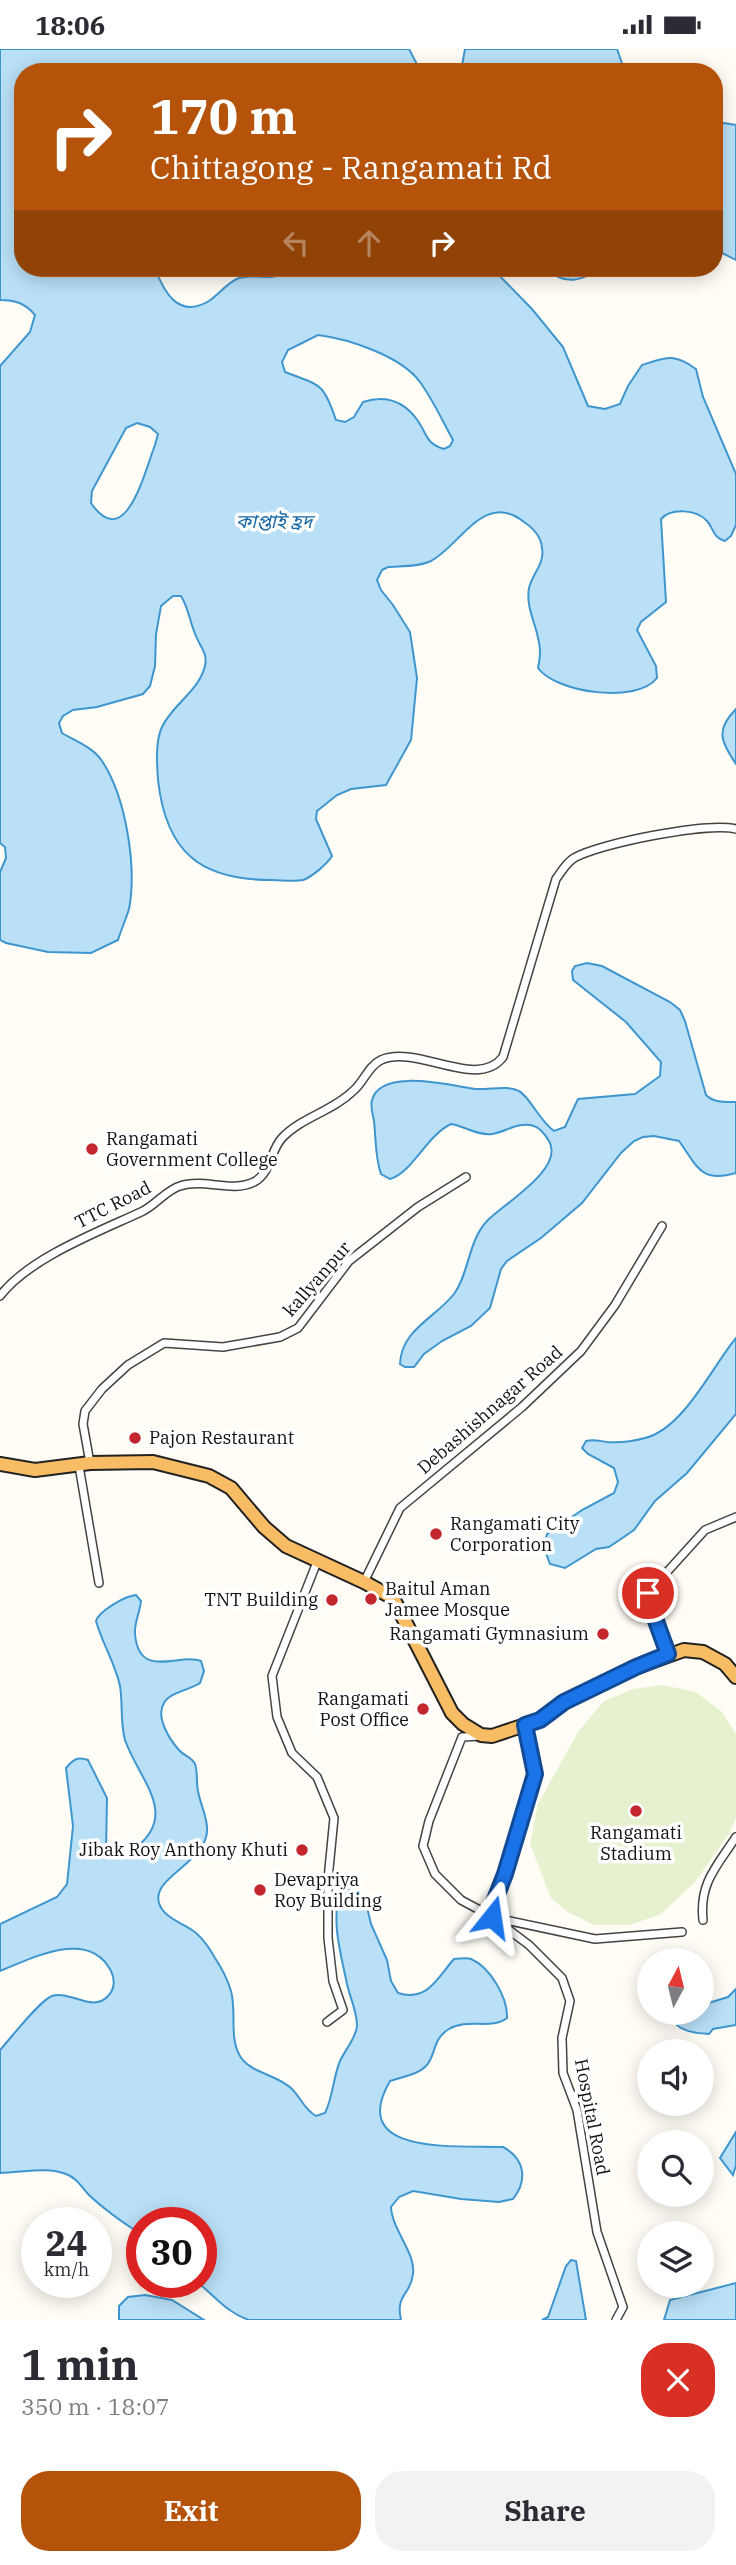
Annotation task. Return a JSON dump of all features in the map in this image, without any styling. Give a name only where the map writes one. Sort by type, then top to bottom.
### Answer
[{"type":"highway","points":[[0,1464],[35,1470],[153,1462],[209,1476],[231,1488],[264,1527],[286,1546],[393,1598],[452,1713],[463,1724],[481,1735],[492,1736],[540,1720],[564,1702],[636,1667],[684,1650],[703,1652],[725,1664],[736,1678]]},
{"type":"street","name":"TTC Road","points":[[0,1296],[10,1282],[50,1257],[83,1237],[143,1211],[177,1186],[191,1183],[226,1186],[251,1184],[262,1177],[281,1139],[298,1125],[335,1105],[355,1090],[379,1061],[389,1057],[422,1059],[472,1070],[497,1065],[503,1057],[556,879],[564,867],[580,856],[629,840],[708,826],[736,829]]},
{"type":"street","name":"kallyanpur","points":[[99,1583],[85,1465],[83,1424],[85,1411],[102,1389],[128,1365],[164,1343],[223,1347],[281,1336],[298,1328],[349,1261],[418,1207],[466,1177]]},
{"type":"street","name":"Debashishnagar Road","points":[[364,1582],[400,1508],[522,1407],[581,1351],[615,1305],[662,1226]]},
{"type":"street","points":[[668,1654],[648,1593],[705,1530],[736,1517]]},
{"type":"street","points":[[317,1562],[272,1676],[277,1717],[292,1753],[317,1777],[334,1818],[328,1879],[328,1938],[333,1981],[343,2010],[327,2022]]},
{"type":"street","points":[[525,1725],[535,1774],[491,1916],[595,1940],[682,1932]]},
{"type":"street","name":"Hospital Road","points":[[492,1736],[462,1737],[429,1821],[423,1846],[435,1874],[461,1900],[491,1916],[529,1945],[562,1978],[570,2001],[562,2038],[564,2073],[577,2110],[597,2232],[623,2307],[615,2320]]},
{"type":"street","points":[[703,1920],[701,1904],[705,1885],[736,1837]]},
{"type":"green space","name":"Rangamati Stadium","points":[[662,1685],[696,1692],[722,1712],[736,1734],[736,1818],[729,1834],[695,1882],[661,1914],[630,1925],[594,1925],[568,1912],[551,1898],[530,1844],[538,1804],[578,1732],[604,1701],[633,1689]]},
{"type":"water","name":"কাপ্তাই হ্রদ","points":[[0,49],[409,49],[416,63],[14,63],[14,277],[159,277],[174,301],[189,307],[209,301],[231,282],[247,277],[501,277],[563,347],[588,406],[605,409],[620,404],[642,365],[670,358],[696,369],[703,397],[736,474],[736,525],[731,536],[725,541],[718,538],[707,521],[697,514],[684,511],[665,515],[661,519],[666,602],[641,622],[637,630],[656,666],[657,678],[647,686],[632,691],[615,693],[578,689],[547,677],[538,668],[539,644],[528,596],[542,559],[541,544],[530,527],[510,514],[497,512],[485,516],[431,561],[382,570],[377,580],[381,590],[410,632],[417,678],[411,740],[386,785],[351,789],[337,795],[317,811],[316,819],[332,856],[315,873],[299,881],[246,879],[225,875],[206,867],[191,857],[169,826],[158,780],[158,739],[166,719],[202,675],[206,661],[184,601],[181,596],[173,596],[161,606],[156,634],[155,666],[150,686],[143,694],[97,707],[73,710],[63,716],[59,723],[62,733],[89,748],[102,761],[123,813],[132,873],[129,909],[118,940],[91,953],[48,952],[6,943],[0,940],[0,872],[6,858],[5,847],[0,843],[0,366],[30,332],[35,315],[19,303],[0,300]],"holes":[[[318,335],[374,350],[411,373],[429,396],[453,440],[450,446],[444,449],[434,444],[413,414],[394,401],[379,399],[363,402],[354,417],[345,422],[336,420],[328,398],[319,387],[285,372],[282,362],[288,350]],[[137,423],[150,427],[158,434],[140,488],[124,514],[114,519],[103,516],[91,503],[92,491],[126,428]]]},
{"type":"water","points":[[465,49],[617,49],[622,63],[463,63]]},
{"type":"water","points":[[723,123],[736,125],[736,260],[723,254]]},
{"type":"water","points":[[559,277],[584,277],[575,280]]},
{"type":"water","points":[[736,709],[736,764],[722,736],[725,723]]},
{"type":"water","points":[[587,963],[602,966],[680,1010],[706,1095],[716,1101],[736,1102],[736,1173],[715,1176],[701,1171],[679,1141],[654,1136],[634,1141],[621,1153],[582,1203],[541,1238],[507,1261],[501,1269],[490,1308],[471,1326],[424,1354],[414,1367],[405,1367],[400,1364],[406,1342],[420,1325],[454,1294],[481,1229],[541,1174],[552,1152],[548,1139],[534,1126],[523,1125],[487,1134],[451,1124],[434,1137],[406,1169],[390,1179],[381,1174],[379,1168],[372,1100],[378,1090],[403,1081],[435,1082],[476,1089],[510,1088],[523,1094],[554,1131],[565,1127],[578,1099],[635,1094],[660,1076],[661,1062],[626,1022],[573,980],[572,971],[575,966]]},
{"type":"water","points":[[736,1338],[736,1414],[687,1473],[655,1501],[634,1530],[609,1547],[596,1549],[565,1568],[550,1564],[544,1548],[547,1534],[582,1510],[614,1493],[618,1482],[614,1468],[582,1448],[586,1441],[626,1441],[645,1438],[659,1432],[684,1410]]},
{"type":"water","points":[[136,1595],[141,1601],[135,1634],[138,1648],[144,1657],[162,1662],[192,1659],[201,1661],[204,1671],[200,1683],[171,1696],[162,1709],[162,1721],[168,1734],[179,1750],[195,1764],[198,1791],[207,1827],[200,1850],[164,1885],[159,1893],[159,1903],[165,1913],[201,1938],[222,1970],[233,1999],[235,2044],[242,2059],[253,2068],[286,2084],[316,2116],[325,2113],[340,2061],[357,2026],[338,1938],[336,1915],[340,1892],[358,1892],[365,1899],[371,1924],[387,1960],[391,1981],[398,1993],[408,1995],[424,1991],[431,1987],[454,1959],[467,1958],[485,1969],[501,1993],[507,2018],[494,2023],[464,2024],[449,2029],[437,2042],[426,2066],[414,2074],[390,2081],[380,2106],[383,2123],[395,2135],[414,2142],[436,2145],[503,2147],[516,2158],[522,2170],[521,2185],[513,2199],[499,2202],[461,2199],[413,2191],[399,2197],[391,2207],[392,2216],[413,2266],[412,2281],[400,2305],[401,2320],[249,2320],[215,2298],[217,2207],[126,2207],[126,2224],[112,2214],[112,2207],[103,2207],[66,2174],[42,2170],[0,2173],[0,2050],[46,1999],[59,1995],[88,2002],[102,2001],[114,1984],[111,1971],[101,1958],[89,1951],[75,1949],[44,1954],[0,1971],[0,1924],[57,1897],[67,1884],[73,1826],[66,1768],[76,1759],[88,1760],[107,1798],[106,1853],[112,1857],[130,1852],[146,1839],[154,1825],[153,1798],[125,1740],[120,1686],[96,1621],[102,1613]]},
{"type":"water","points":[[736,1989],[736,2025],[713,2029],[709,2034],[704,2034],[678,2025],[714,2025],[714,2001],[728,1997]]},
{"type":"water","points":[[736,2132],[736,2165],[733,2175],[720,2158]]},
{"type":"water","points":[[571,2260],[576,2261],[586,2320],[542,2320],[548,2317],[566,2266]]},
{"type":"water","points":[[736,2283],[736,2320],[664,2320],[670,2300],[714,2298],[714,2289]]},
{"type":"water","points":[[127,2298],[161,2298],[172,2300],[204,2320],[119,2320],[119,2306]]},
{"type":"place","name":"Rangamati Government College","points":[[92,1149]]},
{"type":"place","name":"Pajon Restaurant","points":[[135,1438]]},
{"type":"place","name":"Rangamati City Corporation","points":[[436,1534]]},
{"type":"place","name":"Baitul Aman Jamee Mosque","points":[[371,1599]]},
{"type":"place","name":"TNT Building","points":[[332,1600]]},
{"type":"place","name":"Rangamati Gymnasium","points":[[603,1634]]},
{"type":"place","name":"Rangamati Post Office","points":[[423,1709]]},
{"type":"place","name":"Rangamati Stadium","points":[[636,1811]]},
{"type":"place","name":"Jibak Roy Anthony Khuti","points":[[302,1850]]},
{"type":"place","name":"Devapriya Roy Building","points":[[260,1890]]},
{"type":"route","points":[[492,1917],[489,1915],[505,1874],[535,1774],[525,1725],[540,1720],[564,1702],[668,1654],[648,1593]]}]
